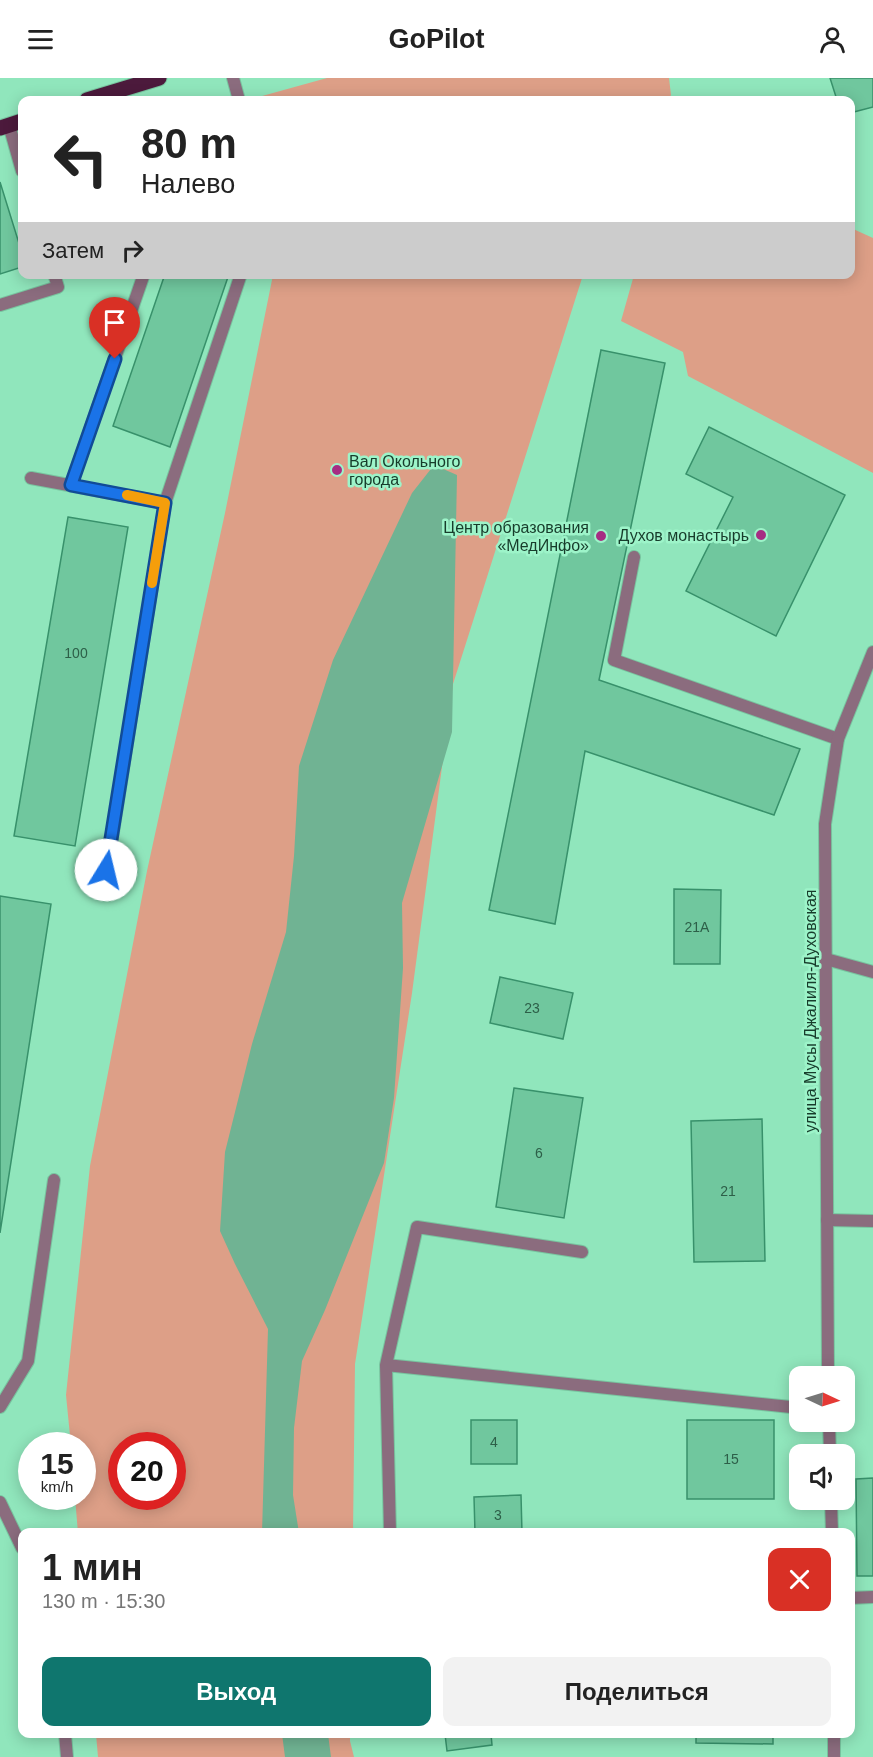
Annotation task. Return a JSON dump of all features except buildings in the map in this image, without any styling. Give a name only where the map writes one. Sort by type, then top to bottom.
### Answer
[{"type":"main road","points":[[100,96],[159,78]]},
{"type":"street","points":[[233,78],[238,96]]},
{"type":"street","points":[[10,124],[18,155]]},
{"type":"street","points":[[0,305],[58,287],[56,279]]},
{"type":"street","points":[[71,485],[142,279]]},
{"type":"street","points":[[106,870],[165,503],[239,279]]},
{"type":"street","points":[[31,478],[165,503]]},
{"type":"street","points":[[634,557],[614,660],[838,739]]},
{"type":"street","name":"улица Мусы Джалиля-Духовская","points":[[828,1366],[825,824],[838,739],[873,652]]},
{"type":"street","points":[[826,959],[873,972]]},
{"type":"street","points":[[0,1407],[28,1361],[54,1180]]},
{"type":"street","points":[[827,1220],[873,1221]]},
{"type":"street","points":[[390,1528],[386,1365],[417,1227],[582,1252]]},
{"type":"street","points":[[386,1365],[789,1407]]},
{"type":"street","points":[[0,1502],[18,1540]]},
{"type":"street","points":[[831,1510],[831,1528]]},
{"type":"street","points":[[855,1598],[873,1597]]},
{"type":"street","points":[[65,1738],[67,1757]]},
{"type":"street","points":[[834,1738],[834,1757]]},
{"type":"shaded area","points":[[327,78],[669,78],[671,95],[670,96],[262,96]]},
{"type":"shaded area","points":[[855,230],[873,238],[873,473],[688,376],[683,352],[621,321],[633,279],[855,279]]},
{"type":"shaded area","points":[[272,279],[582,279],[453,684],[412,993],[355,1364],[353,1528],[78,1528],[76,1510],[96,1510],[96,1432],[70,1432],[66,1395],[90,1166],[147,871],[225,513]]},
{"type":"shaded area","points":[[434,465],[457,475],[452,732],[402,903],[403,968],[394,1098],[384,1163],[302,1361],[294,1428],[293,1495],[298,1528],[262,1528],[268,1329],[220,1231],[225,1152],[252,1044],[286,932],[294,856],[299,766],[333,660],[412,493]]},
{"type":"shaded area","points":[[96,1738],[350,1738],[354,1757],[98,1757]]},
{"type":"shaded area","points":[[283,1738],[329,1738],[331,1757],[285,1757]]},
{"type":"slow traffic","points":[[127,495],[165,503],[152,583]]},
{"type":"place","name":"Вал Окольного города","points":[[337,470]]},
{"type":"place","name":"Духов монастырь","points":[[761,535]]},
{"type":"place","name":"Центр образования «МедИнфо»","points":[[601,536]]},
{"type":"route","points":[[106,870],[165,503],[71,485],[115,359]]}]
